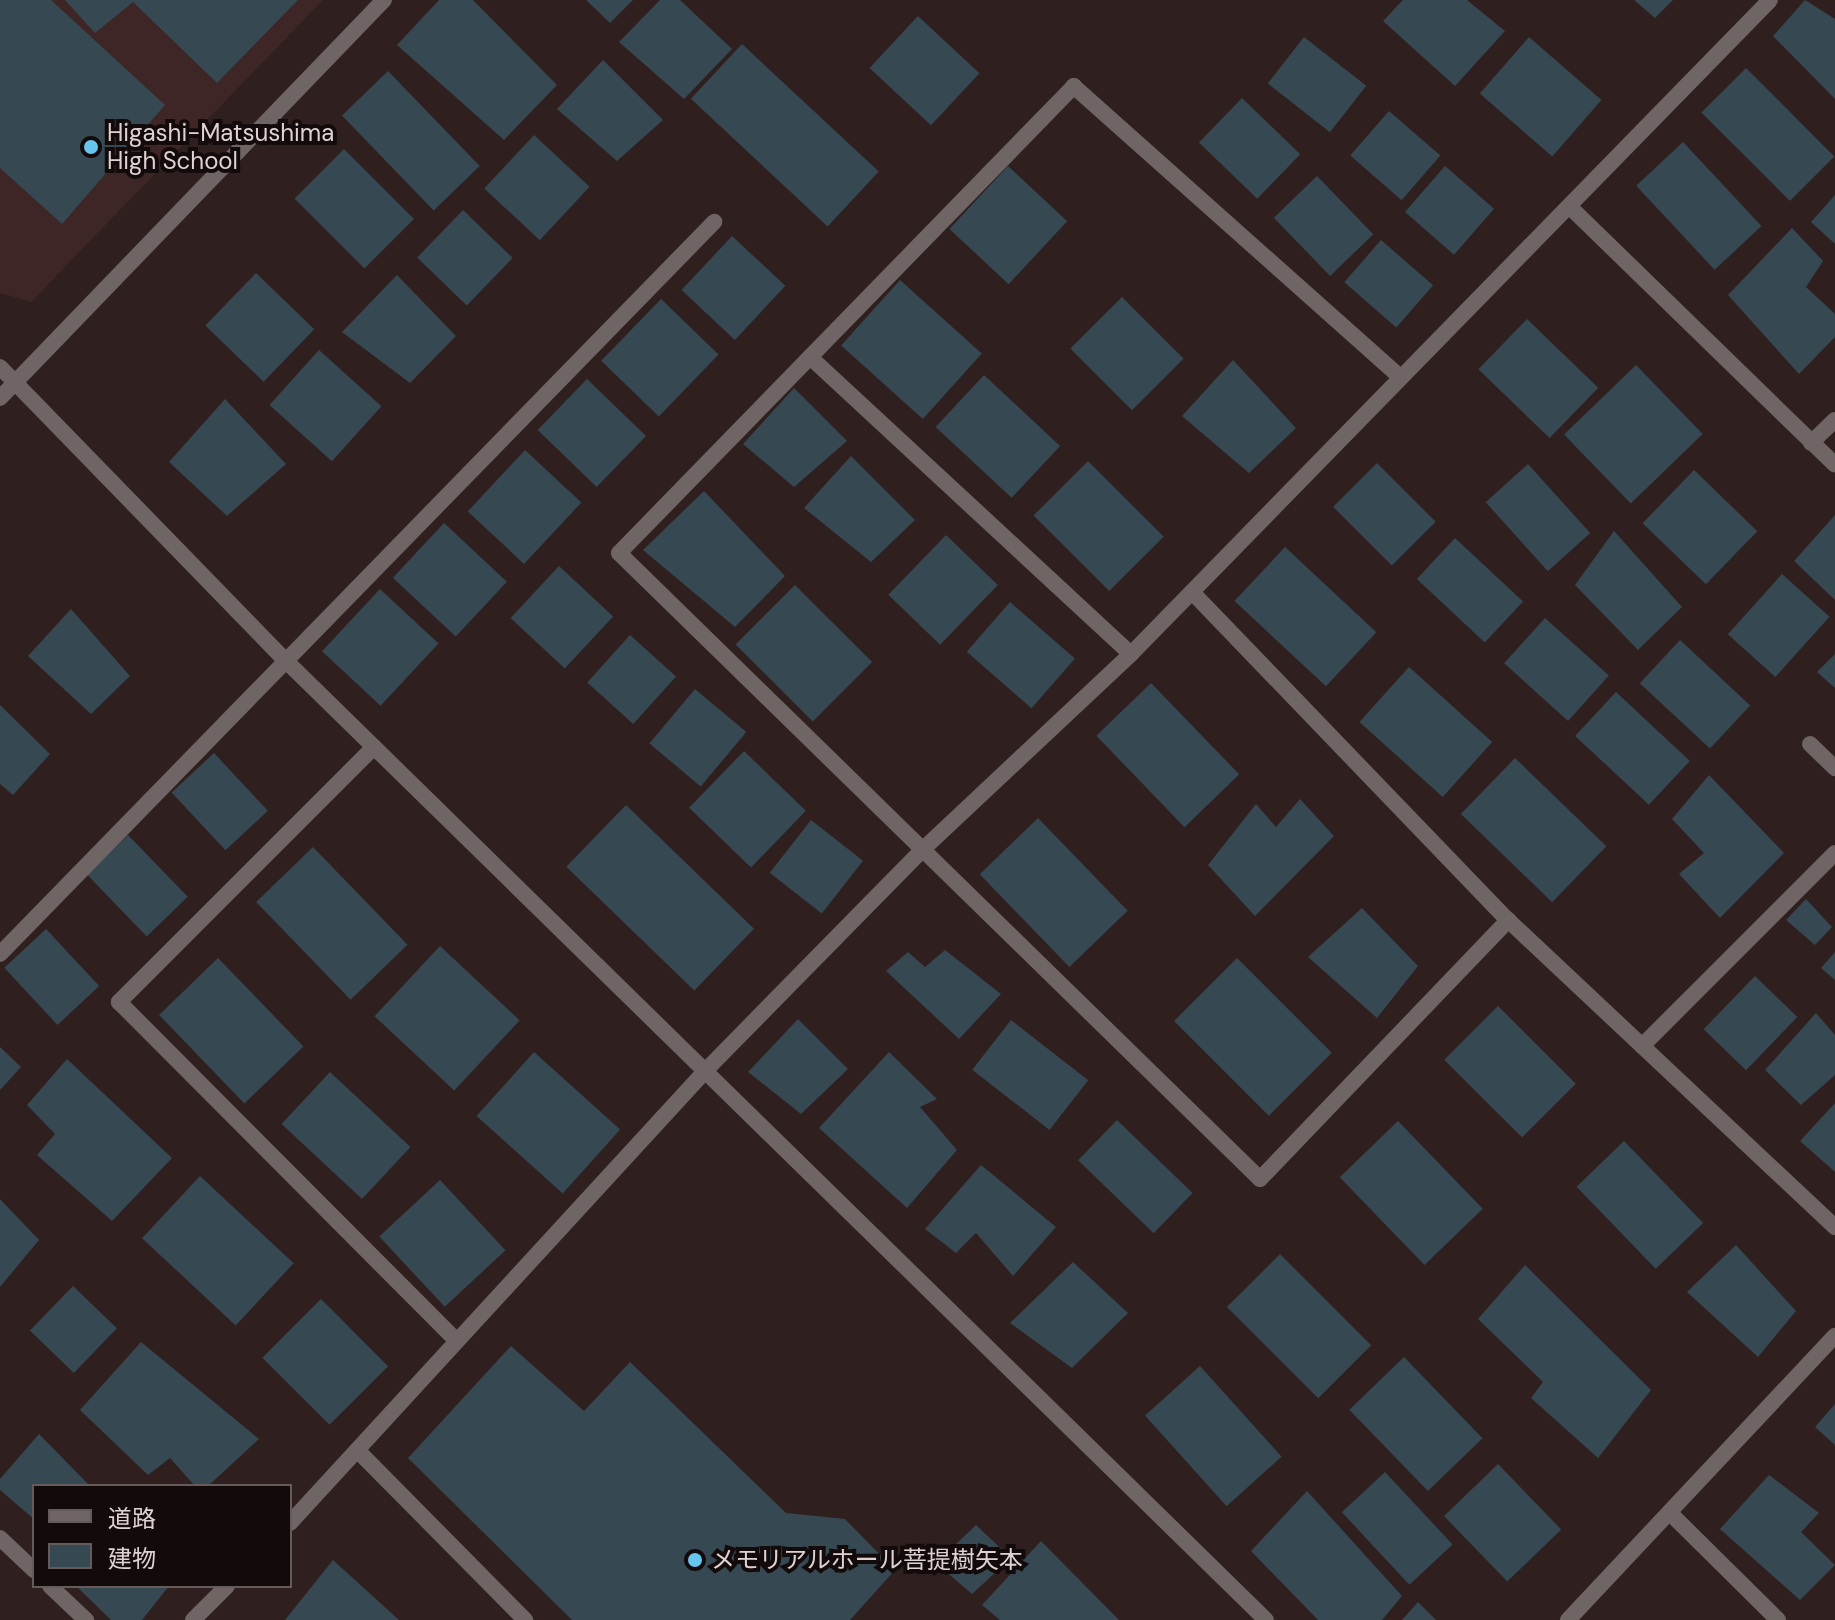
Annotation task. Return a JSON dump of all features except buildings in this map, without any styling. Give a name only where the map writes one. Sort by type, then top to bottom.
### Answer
[{"type":"street","points":[[0,398],[384,0]]},
{"type":"street","points":[[292,1521],[360,1453],[456,1340],[707,1069],[919,853],[1131,654],[1399,376],[1571,208],[1770,0]]},
{"type":"street","points":[[1399,376],[1074,86],[619,553],[919,853],[1260,1179],[1508,920]]},
{"type":"street","points":[[1571,208],[1835,465]]},
{"type":"street","points":[[0,954],[283,658],[714,222]]},
{"type":"street","points":[[810,357],[1131,654]]},
{"type":"street","points":[[0,367],[283,658],[707,1069],[1266,1620]]},
{"type":"street","points":[[1811,443],[1835,420]]},
{"type":"street","points":[[1192,592],[1508,920],[1835,1227]]},
{"type":"street","points":[[1810,744],[1835,768]]},
{"type":"street","points":[[374,747],[119,1002],[456,1340]]},
{"type":"street","points":[[1642,1046],[1835,853]]},
{"type":"street","points":[[1568,1620],[1672,1515],[1835,1336]]},
{"type":"street","points":[[360,1453],[525,1620]]},
{"type":"street","points":[[1672,1515],[1778,1620]]},
{"type":"street","points":[[0,1538],[32,1568]]},
{"type":"street","points":[[52,1588],[86,1620]]},
{"type":"street","points":[[193,1620],[225,1588]]},
{"type":"shaded area","name":"Higashi-Matsushima High School","points":[[0,0],[323,0],[31,302],[0,293]]},
{"type":"place","name":"Higashi-Matsushima High School","points":[[91,147]]},
{"type":"place","name":"メモリアルホール菩提樹矢本","points":[[695,1560]]}]
